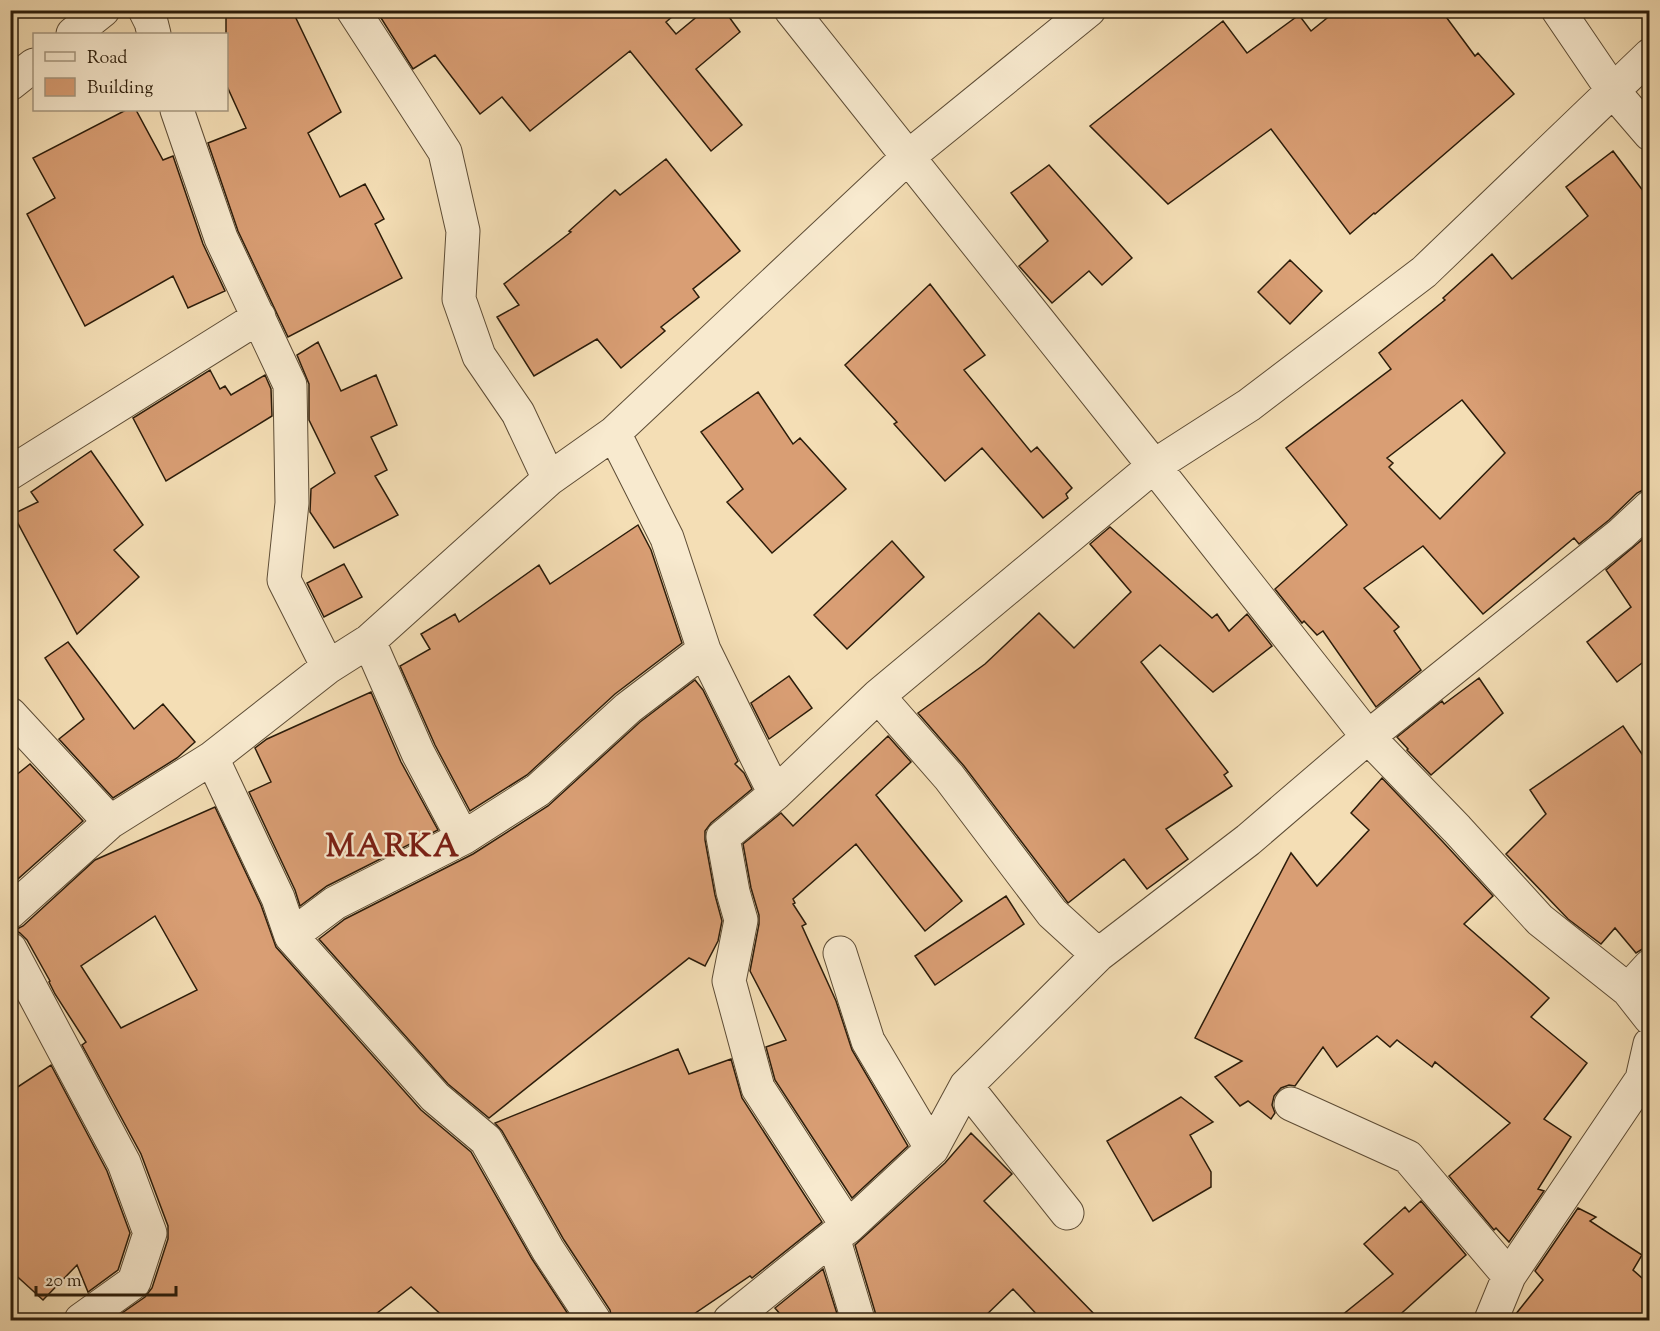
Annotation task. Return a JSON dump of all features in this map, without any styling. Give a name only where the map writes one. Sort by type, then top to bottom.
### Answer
[{"type":"street","points":[[74,33],[103,10]]},
{"type":"street","points":[[145,10],[154,33]]},
{"type":"street","points":[[352,10],[445,152],[463,231],[459,299],[479,356],[518,413],[549,479]]},
{"type":"street","points":[[791,10],[1368,738],[1457,829],[1540,920],[1628,990],[1650,1018]]},
{"type":"street","points":[[10,912],[110,822],[212,758],[328,667],[369,640],[549,479],[614,433],[908,157],[1089,10]]},
{"type":"street","points":[[1558,10],[1613,91],[1650,134]]},
{"type":"street","points":[[858,1320],[841,1232],[758,1088],[729,981],[741,920],[733,892],[723,837],[775,794],[878,696],[1154,466],[1249,405],[1424,272],[1650,55]]},
{"type":"street","points":[[10,84],[33,66]]},
{"type":"street","points":[[177,111],[221,238],[290,384],[292,503],[284,580],[328,667]]},
{"type":"street","points":[[10,473],[259,317]]},
{"type":"street","points":[[614,433],[667,538],[704,651],[775,794]]},
{"type":"street","points":[[730,1320],[841,1232],[932,1149],[966,1086],[1098,955],[1248,840],[1368,738],[1621,534],[1650,507]]},
{"type":"street","points":[[369,640],[418,753],[463,838]]},
{"type":"street","points":[[291,936],[335,903],[463,838],[538,790],[628,708],[704,651]]},
{"type":"street","points":[[878,696],[949,777],[1052,914],[1098,955]]},
{"type":"street","points":[[10,714],[110,822]]},
{"type":"street","points":[[212,758],[278,898],[291,936],[435,1097],[486,1140],[548,1250],[594,1320]]},
{"type":"street","points":[[10,949],[124,1163],[150,1233],[134,1282],[81,1320]]},
{"type":"street","points":[[840,953],[868,1041],[932,1149]]},
{"type":"street","points":[[1628,990],[1650,966]]},
{"type":"street","points":[[1491,1320],[1509,1276],[1642,1079],[1650,1044]]},
{"type":"street","points":[[966,1086],[1067,1213]]},
{"type":"street","points":[[1291,1104],[1408,1157],[1509,1276]]},
{"type":"building","points":[[226,10],[292,10],[341,112],[308,133],[340,197],[365,184],[384,219],[375,224],[402,278],[288,337],[238,231],[208,143],[246,128],[228,88],[228,33],[226,33]]},
{"type":"building","points":[[376,10],[680,10],[666,22],[676,34],[705,10],[724,10],[740,32],[696,69],[742,125],[711,151],[630,51],[530,131],[502,97],[480,114],[435,55],[413,69]]},
{"type":"building","points":[[1337,10],[1441,10],[1475,56],[1478,53],[1514,94],[1350,234],[1271,129],[1168,204],[1090,126],[1223,21],[1247,53],[1299,15],[1311,31]]},
{"type":"building","points":[[124,111],[137,111],[163,160],[173,156],[203,244],[225,291],[188,308],[173,276],[85,326],[27,214],[55,198],[33,158]]},
{"type":"building","points":[[1613,151],[1650,200],[1650,489],[1637,493],[1579,544],[1574,538],[1483,614],[1423,546],[1364,588],[1399,627],[1394,631],[1421,670],[1376,707],[1323,631],[1317,635],[1304,621],[1302,623],[1275,589],[1347,525],[1286,448],[1391,369],[1379,353],[1445,300],[1443,298],[1492,254],[1512,279],[1588,216],[1566,187]],"holes":[[[1462,400],[1505,453],[1440,519],[1389,467],[1393,463],[1387,458]]]},
{"type":"building","points":[[666,159],[740,251],[693,289],[699,297],[661,327],[665,331],[621,368],[597,339],[534,376],[497,317],[519,305],[504,284],[571,232],[569,231],[615,190],[620,195]]},
{"type":"building","points":[[1049,165],[1132,258],[1102,285],[1089,271],[1052,303],[1019,266],[1048,241],[1011,193]]},
{"type":"building","points":[[1290,260],[1322,291],[1290,324],[1258,292]]},
{"type":"building","points":[[930,284],[985,355],[964,370],[1031,452],[1037,447],[1072,488],[1066,494],[1068,498],[1043,518],[982,448],[945,481],[894,424],[897,422],[845,365]]},
{"type":"building","points":[[318,342],[341,391],[376,375],[397,425],[371,437],[387,470],[375,476],[398,515],[334,548],[310,512],[311,489],[335,473],[309,420],[309,384],[297,355]]},
{"type":"building","points":[[210,370],[220,389],[225,386],[231,395],[265,375],[271,389],[272,416],[166,481],[133,418]]},
{"type":"building","points":[[758,392],[793,444],[800,438],[846,489],[772,553],[727,502],[743,489],[701,432]]},
{"type":"building","points":[[91,451],[143,525],[114,550],[139,577],[77,634],[13,514],[38,502],[31,492]]},
{"type":"building","points":[[638,525],[651,550],[682,643],[615,694],[527,775],[470,811],[435,745],[400,666],[430,649],[421,634],[455,614],[459,622],[539,565],[550,584]]},
{"type":"building","points":[[1110,527],[1212,618],[1217,614],[1229,631],[1247,614],[1272,646],[1213,692],[1160,645],[1141,662],[1228,772],[1224,775],[1232,786],[1166,829],[1188,859],[1147,889],[1124,859],[1068,903],[964,766],[918,713],[985,664],[1039,613],[1074,648],[1131,592],[1090,544]]},
{"type":"building","points":[[1650,533],[1650,657],[1617,682],[1587,642],[1631,607],[1606,570]]},
{"type":"building","points":[[892,541],[924,577],[847,649],[814,615]]},
{"type":"building","points":[[344,564],[362,597],[324,617],[307,583]]},
{"type":"building","points":[[68,642],[134,729],[163,704],[195,742],[177,758],[113,798],[59,739],[84,719],[45,658]]},
{"type":"building","points":[[789,676],[812,708],[769,739],[751,703]]},
{"type":"building","points":[[1479,678],[1503,713],[1431,775],[1397,737],[1442,701],[1444,704]]},
{"type":"building","points":[[695,680],[703,690],[738,761],[735,764],[744,773],[752,789],[711,823],[705,831],[715,895],[722,921],[718,941],[705,966],[689,958],[489,1118],[448,1084],[319,939],[345,919],[473,854],[548,806],[640,722]]},
{"type":"building","points":[[371,692],[401,762],[438,830],[327,886],[300,906],[295,890],[249,792],[271,782],[255,748],[267,739]]},
{"type":"building","points":[[1623,726],[1650,766],[1650,948],[1644,948],[1636,953],[1615,928],[1601,944],[1568,919],[1506,854],[1546,814],[1530,790]]},
{"type":"building","points":[[888,736],[911,762],[876,795],[962,901],[925,931],[856,844],[793,899],[795,903],[793,904],[806,924],[802,926],[836,1001],[852,1050],[908,1146],[852,1198],[775,1080],[766,1047],[786,1040],[750,971],[759,915],[751,888],[743,844],[781,813],[793,826]]},
{"type":"building","points":[[30,764],[83,821],[10,886],[10,780]]},
{"type":"building","points":[[1382,778],[1493,896],[1464,924],[1549,998],[1531,1017],[1587,1063],[1544,1119],[1571,1137],[1538,1189],[1544,1191],[1509,1242],[1496,1228],[1494,1230],[1449,1176],[1510,1123],[1435,1062],[1432,1067],[1397,1040],[1390,1047],[1377,1036],[1337,1067],[1323,1047],[1295,1086],[1289,1085],[1281,1088],[1274,1096],[1272,1105],[1275,1113],[1271,1119],[1248,1101],[1240,1106],[1215,1077],[1242,1061],[1195,1038],[1291,853],[1317,886],[1369,830],[1351,813]]},
{"type":"building","points":[[215,807],[261,905],[276,947],[421,1110],[471,1152],[532,1259],[572,1320],[447,1320],[411,1287],[368,1320],[112,1320],[145,1297],[152,1288],[168,1239],[168,1226],[141,1154],[82,1045],[86,1042],[55,994],[27,940],[15,930],[23,926],[95,860]],"holes":[[[155,916],[197,990],[121,1028],[81,966]]]},
{"type":"building","points":[[1006,896],[1024,924],[935,985],[915,956]]},
{"type":"building","points":[[678,1049],[689,1074],[731,1059],[742,1098],[822,1222],[752,1278],[750,1276],[685,1320],[612,1320],[610,1310],[564,1240],[502,1131],[495,1123]]},
{"type":"building","points":[[51,1065],[107,1171],[130,1233],[118,1270],[88,1292],[77,1265],[43,1300],[10,1270],[10,1092]]},
{"type":"building","points":[[1181,1097],[1213,1122],[1190,1135],[1211,1172],[1211,1187],[1153,1221],[1107,1141]]},
{"type":"building","points":[[971,1133],[1012,1174],[984,1201],[1100,1320],[1042,1320],[1013,1289],[981,1320],[876,1320],[855,1245],[945,1163]]},
{"type":"building","points":[[1421,1201],[1466,1255],[1394,1320],[1336,1320],[1393,1274],[1364,1244],[1405,1207],[1409,1212]]},
{"type":"building","points":[[1578,1208],[1596,1217],[1590,1221],[1642,1255],[1633,1270],[1650,1285],[1650,1320],[1511,1320],[1543,1280],[1535,1271]]},
{"type":"building","points":[[823,1269],[839,1320],[785,1320],[775,1308]]},
{"type":"district","name":"MARKA","points":[[393,845]]}]
